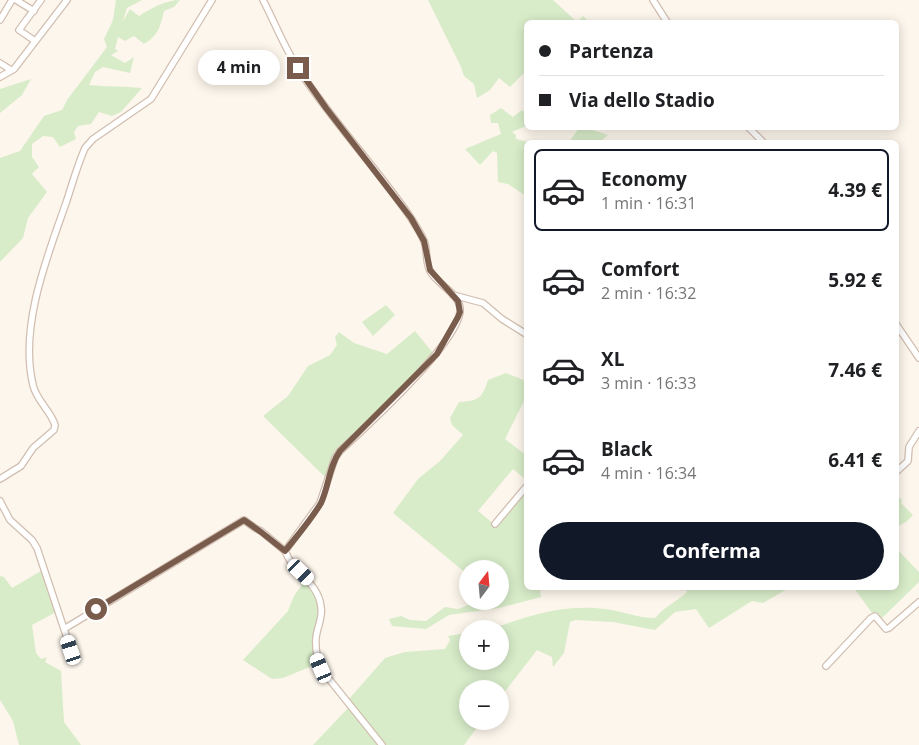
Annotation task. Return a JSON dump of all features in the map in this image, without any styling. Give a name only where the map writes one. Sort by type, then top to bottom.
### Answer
[{"type":"street","points":[[0,20],[12,0]]},
{"type":"street","points":[[16,0],[34,11]]},
{"type":"street","points":[[35,42],[19,30],[41,0]]},
{"type":"street","points":[[0,77],[11,70],[67,0]]},
{"type":"street","points":[[0,479],[21,466],[33,448],[54,430],[55,425],[33,387],[30,352],[31,335],[40,276],[85,148],[93,139],[151,99],[212,0]]},
{"type":"street","points":[[263,0],[298,68],[326,108],[411,218],[424,241],[430,270],[458,301],[460,312],[454,327],[437,354],[340,451],[335,458],[327,488],[320,503],[285,551]]},
{"type":"street","points":[[653,0],[666,20]]},
{"type":"street","points":[[0,64],[11,70]]},
{"type":"street","points":[[751,130],[762,140]]},
{"type":"street","points":[[453,295],[483,302],[502,319],[524,333]]},
{"type":"street","points":[[899,328],[919,358]]},
{"type":"street","points":[[899,469],[908,461],[909,447],[919,431]]},
{"type":"street","points":[[495,524],[524,489]]},
{"type":"street","points":[[0,501],[10,520],[32,540],[37,548],[71,650]]},
{"type":"street","points":[[64,629],[244,520],[285,551],[292,564],[310,581],[321,605],[322,615],[316,637],[316,657],[321,668],[382,745]]},
{"type":"street","points":[[826,666],[871,618],[874,616],[886,629],[890,628],[919,602]]},
{"type":"green space","points":[[116,0],[142,0],[127,8],[123,21],[130,9],[139,16],[169,1],[180,0],[174,7],[164,11],[158,30],[144,44],[134,36],[125,41],[118,37],[115,49],[118,51],[111,55],[125,63],[134,57],[130,73],[103,67],[95,72],[89,85],[142,88],[121,112],[112,116],[99,112],[91,124],[78,126],[74,132],[76,139],[60,147],[53,137],[43,136],[32,144],[32,157],[39,167],[32,174],[47,192],[28,218],[23,238],[0,262],[0,158],[20,151],[44,116],[62,110],[67,100],[107,47],[104,39],[113,20]]},
{"type":"green space","points":[[428,0],[553,0],[575,20],[524,20],[524,73],[510,87],[499,78],[490,90],[477,98],[474,84],[464,76]]},
{"type":"green space","points":[[583,16],[587,20],[579,20]]},
{"type":"green space","points":[[31,79],[22,95],[0,113],[0,89]]},
{"type":"green space","points":[[501,108],[513,117],[522,110],[524,112],[524,127],[512,132],[516,135],[516,139],[524,141],[524,195],[508,184],[498,182],[497,153],[493,151],[480,165],[465,149],[501,134],[498,123],[491,123],[490,115]]},
{"type":"green space","points":[[578,130],[592,130],[608,135],[602,140],[570,140]]},
{"type":"green space","points":[[386,305],[395,315],[373,336],[362,322]]},
{"type":"green space","points":[[415,331],[433,353],[420,371],[335,454],[326,478],[263,416],[288,396],[308,366],[330,355],[337,345],[335,337],[339,332],[354,343],[387,354]]},
{"type":"green space","points":[[506,373],[524,380],[524,401],[505,439],[524,453],[524,478],[513,469],[478,511],[494,524],[524,487],[524,590],[540,590],[541,597],[509,605],[509,560],[459,560],[459,567],[393,513],[418,479],[440,461],[463,435],[452,425],[450,418],[459,402],[475,400],[484,391],[488,380]]},
{"type":"green space","points":[[899,497],[902,500],[901,503],[913,515],[899,526]]},
{"type":"green space","points":[[899,551],[919,572],[919,582],[881,619],[877,613],[872,613],[855,590],[899,590]]},
{"type":"green space","points":[[41,571],[56,612],[32,625],[36,653],[41,659],[47,657],[45,662],[61,671],[64,722],[81,745],[19,745],[13,721],[0,700],[0,576],[4,577],[12,588]]},
{"type":"green space","points":[[306,579],[317,596],[320,606],[317,664],[283,678],[272,679],[243,660],[288,611],[294,596]]},
{"type":"green space","points":[[686,590],[786,590],[763,603],[752,601],[709,628],[696,609],[675,612],[655,630],[613,622],[575,620],[570,622],[564,653],[553,667],[552,657],[537,650],[509,686],[509,680],[459,680],[459,730],[475,730],[464,745],[386,745],[349,699],[385,658],[405,652],[445,649],[450,640],[448,636],[459,634],[459,670],[509,670],[509,623],[547,612],[575,608],[605,609],[655,618],[687,592]]},
{"type":"green space","points":[[445,607],[485,610],[449,615],[426,629],[392,626],[389,619],[401,616],[410,620],[426,621]]},
{"type":"green space","points":[[350,706],[382,745],[313,745]]},
{"type":"route","points":[[96,609],[244,520],[285,551],[320,503],[327,488],[335,458],[340,451],[437,354],[454,327],[460,312],[458,301],[430,270],[424,241],[411,218],[326,108],[298,68]]}]
